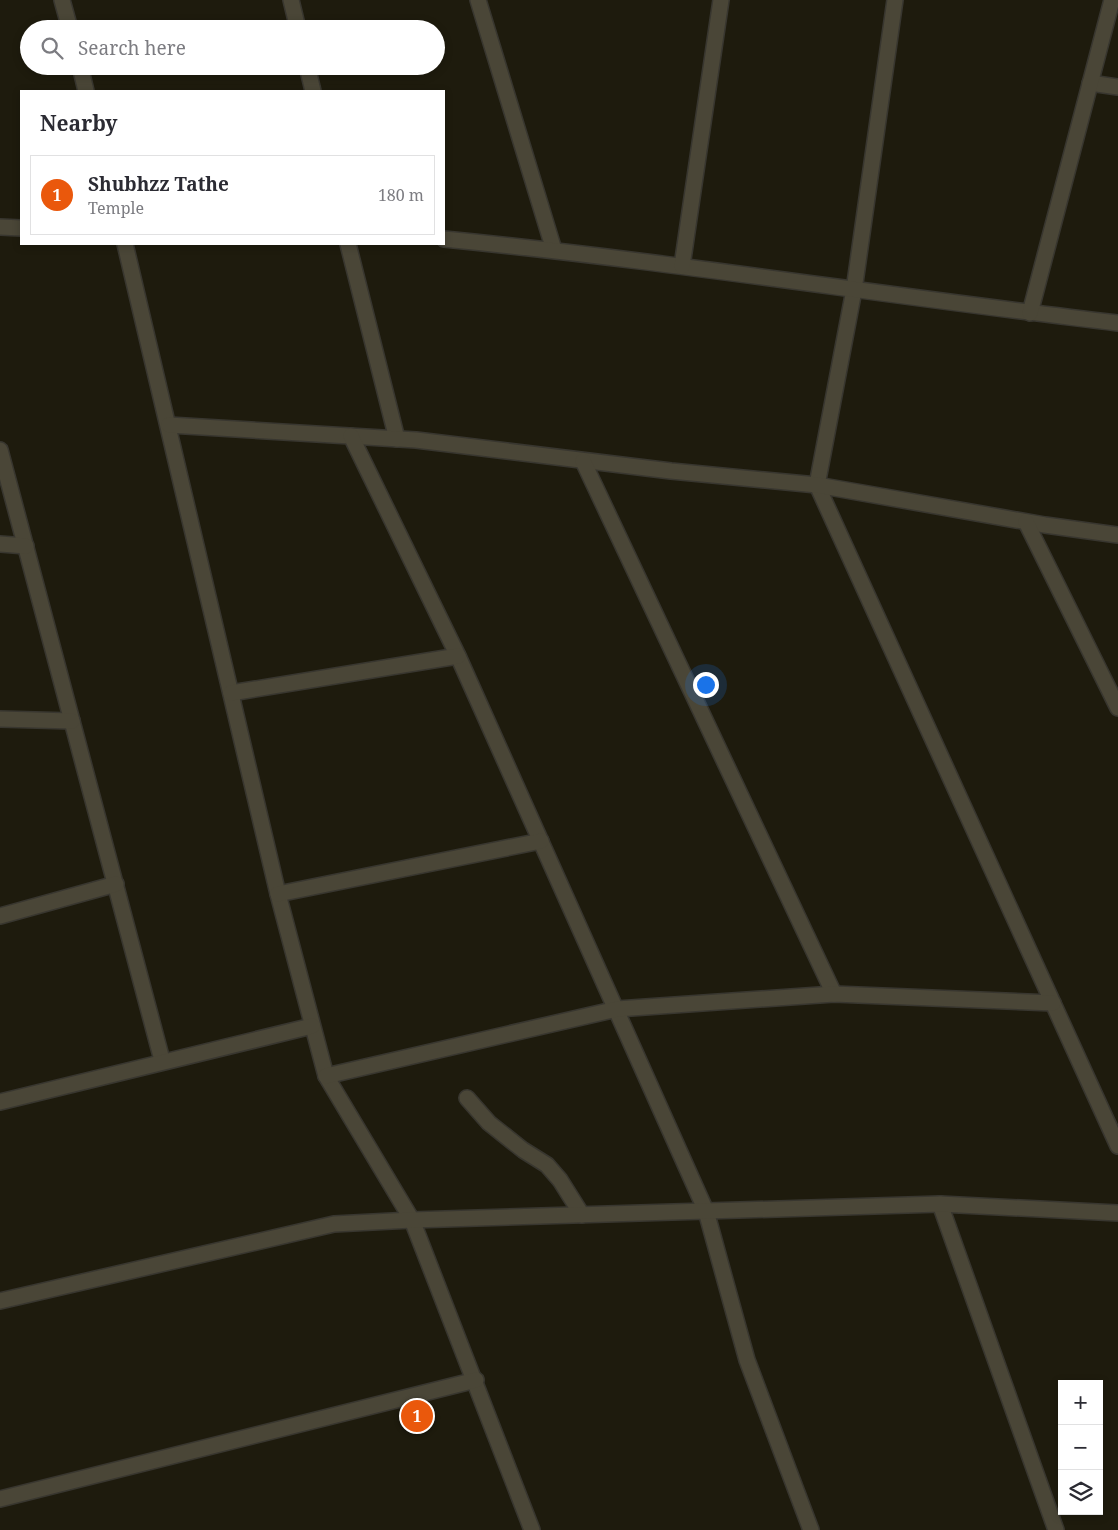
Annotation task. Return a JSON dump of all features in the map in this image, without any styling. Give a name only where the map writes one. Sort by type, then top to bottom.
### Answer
[{"type":"street","points":[[62,0],[68,20]]},
{"type":"street","points":[[291,0],[296,20]]},
{"type":"street","points":[[478,0],[554,250]]},
{"type":"street","points":[[682,266],[720,0]]},
{"type":"street","points":[[895,0],[854,290],[817,486],[1118,1146]]},
{"type":"street","points":[[1030,313],[1112,0]]},
{"type":"street","points":[[82,75],[86,90]]},
{"type":"street","points":[[309,75],[312,90]]},
{"type":"street","points":[[1090,83],[1118,87]]},
{"type":"street","points":[[0,227],[20,228]]},
{"type":"street","points":[[445,239],[554,250],[1118,323]]},
{"type":"street","points":[[125,245],[278,894],[326,1076],[412,1220],[476,1380],[532,1530]]},
{"type":"street","points":[[348,245],[397,439]]},
{"type":"street","points":[[169,425],[397,439],[817,486],[1026,522],[1118,535]]},
{"type":"street","points":[[351,436],[458,656],[706,1211],[747,1360],[811,1530]]},
{"type":"street","points":[[0,450],[162,1060]]},
{"type":"street","points":[[583,461],[834,994]]},
{"type":"street","points":[[1026,522],[1118,708]]},
{"type":"street","points":[[0,544],[26,546]]},
{"type":"street","points":[[231,692],[458,656]]},
{"type":"street","points":[[0,719],[72,721]]},
{"type":"street","points":[[278,894],[541,841]]},
{"type":"street","points":[[0,916],[116,884]]},
{"type":"street","points":[[326,1076],[616,1009],[834,994],[1053,1003]]},
{"type":"street","points":[[0,1102],[162,1060],[312,1026]]},
{"type":"street","points":[[467,1098],[489,1123],[522,1150],[547,1165],[560,1180],[582,1215]]},
{"type":"street","points":[[940,1204],[1056,1530]]},
{"type":"street","points":[[0,1300],[334,1224],[940,1204],[1118,1213]]},
{"type":"street","points":[[0,1498],[476,1380]]},
{"type":"place","name":"Shubhzz Tathe","points":[[417,1416]]}]
